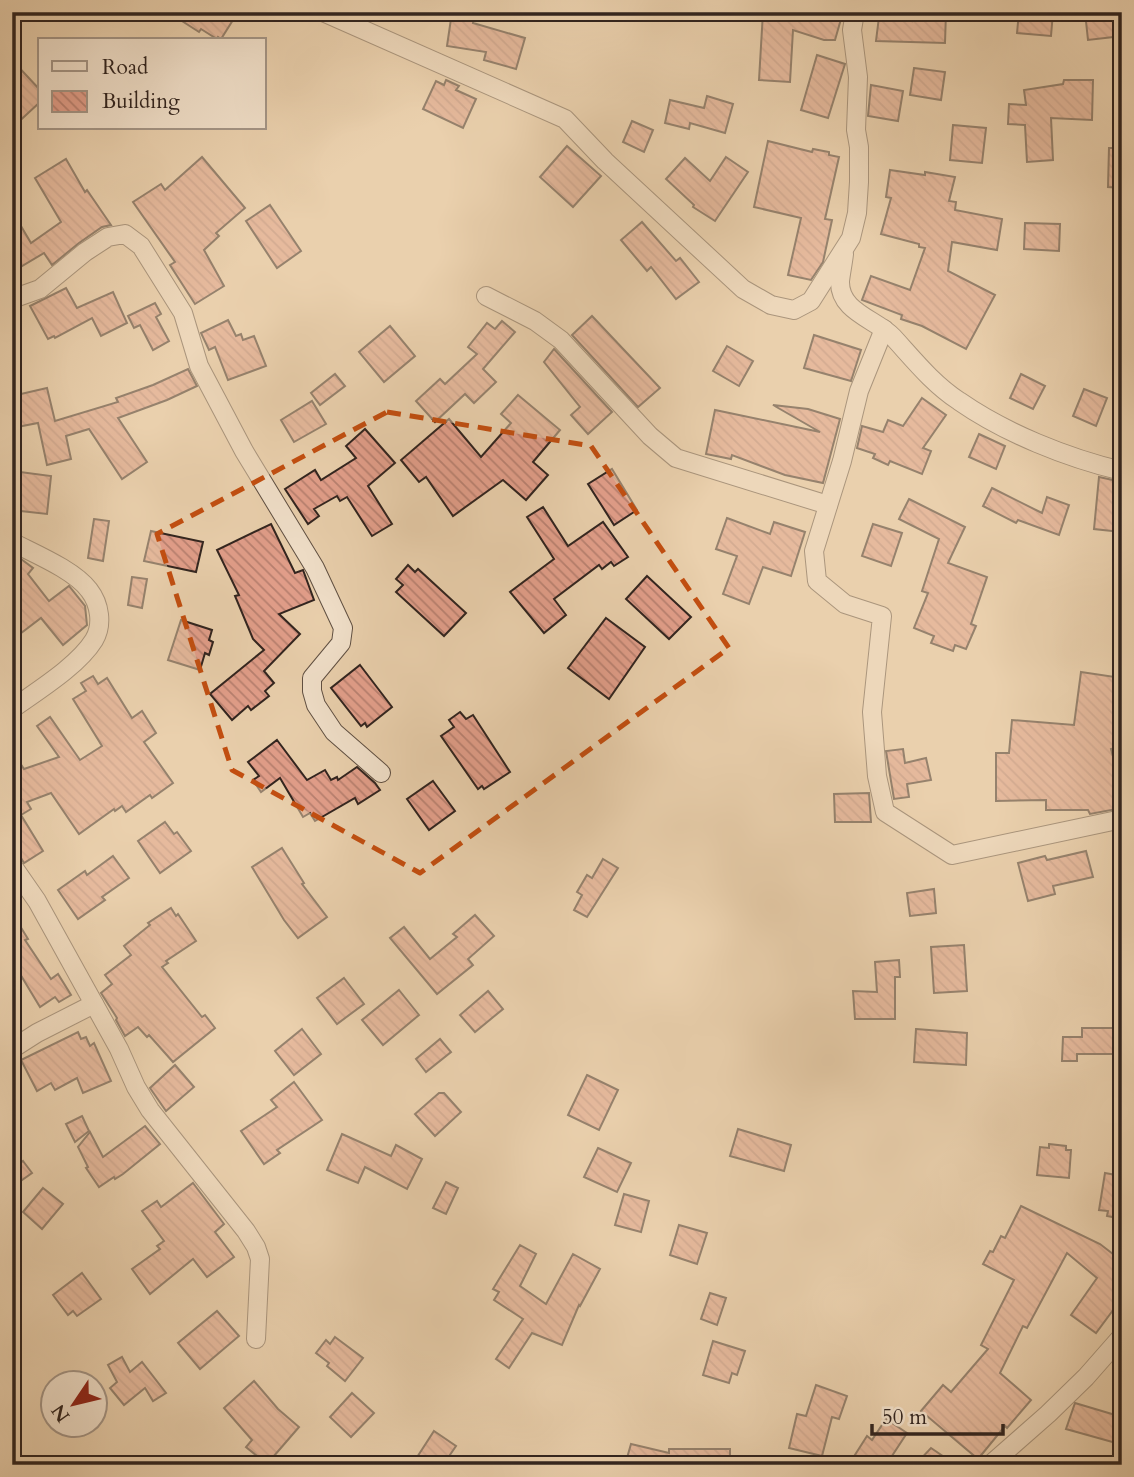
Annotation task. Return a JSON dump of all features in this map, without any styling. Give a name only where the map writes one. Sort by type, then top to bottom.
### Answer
[{"type":"street","points":[[323,12],[565,119],[605,161],[743,289],[771,305],[794,310],[811,301],[851,238],[859,182],[856,130],[858,60],[852,30],[855,12]]},
{"type":"street","points":[[12,299],[40,289],[108,237],[125,234],[141,246],[183,313],[199,366],[244,451],[315,568],[343,628],[341,643],[312,678],[316,705],[334,732],[381,773]]},
{"type":"street","points":[[845,246],[840,284],[846,300],[857,313],[884,329],[917,366],[958,401],[1044,446],[1122,471]]},
{"type":"street","points":[[486,296],[535,321],[561,340],[650,436],[676,458],[828,505]]},
{"type":"street","points":[[884,329],[859,391],[842,461],[814,551],[817,581],[845,604],[882,616],[872,712],[877,776],[884,813],[953,855],[1122,819]]},
{"type":"street","points":[[12,542],[74,576],[89,590],[100,612],[94,639],[74,663],[12,709]]},
{"type":"street","points":[[12,865],[37,901],[150,1110],[256,1247],[260,1259],[256,1339]]},
{"type":"street","points":[[12,1049],[94,1004]]},
{"type":"street","points":[[990,1465],[1086,1377],[1122,1336]]},
{"type":"highlighted area","points":[[387,412],[591,446],[729,648],[420,873],[232,770],[157,534]]},
{"type":"building","points":[[168,12],[238,12],[222,38],[215,38],[201,29],[199,32]]},
{"type":"building","points":[[452,12],[475,12],[473,23],[525,38],[516,69],[484,60],[486,52],[447,46]]},
{"type":"building","points":[[763,12],[843,12],[835,40],[824,40],[793,30],[790,82],[759,80]]},
{"type":"building","points":[[912,12],[946,12],[945,43],[876,41],[879,17],[912,21]]},
{"type":"building","points":[[1019,12],[1053,12],[1051,36],[1017,33]]},
{"type":"building","points":[[1085,12],[1122,12],[1122,36],[1088,40]]},
{"type":"building","points":[[817,55],[845,64],[828,118],[801,110]]},
{"type":"building","points":[[12,60],[38,88],[38,104],[12,128]]},
{"type":"building","points":[[914,68],[945,72],[941,100],[910,95]]},
{"type":"building","points":[[446,80],[459,86],[456,90],[476,99],[463,128],[423,109],[436,81],[444,85]]},
{"type":"building","points":[[1064,80],[1093,80],[1092,120],[1051,118],[1053,160],[1027,162],[1025,125],[1008,124],[1009,104],[1026,105],[1024,90],[1063,84]]},
{"type":"building","points":[[871,85],[903,91],[898,121],[868,116]]},
{"type":"building","points":[[707,96],[733,104],[725,133],[690,123],[689,129],[665,123],[670,100],[704,108]]},
{"type":"building","points":[[632,121],[653,130],[644,152],[623,142]]},
{"type":"building","points":[[953,125],[986,128],[982,163],[950,160]]},
{"type":"building","points":[[768,141],[812,152],[813,149],[829,152],[829,155],[839,157],[825,219],[832,220],[823,262],[811,280],[788,275],[801,218],[754,207]]},
{"type":"building","points":[[567,146],[601,176],[573,207],[540,177]]},
{"type":"building","points":[[1109,148],[1122,148],[1122,188],[1108,187]]},
{"type":"building","points":[[202,157],[245,208],[216,233],[219,236],[204,250],[224,286],[195,304],[170,265],[175,262],[133,202],[161,184],[165,190]]},
{"type":"building","points":[[726,157],[748,172],[715,221],[693,207],[694,205],[666,179],[685,158],[710,181]]},
{"type":"building","points":[[66,159],[85,192],[87,190],[111,225],[102,227],[52,265],[44,253],[12,272],[12,211],[31,243],[61,222],[35,178]]},
{"type":"building","points":[[890,170],[955,177],[949,201],[956,202],[955,210],[1002,219],[997,250],[952,242],[948,271],[995,295],[966,349],[922,326],[901,319],[902,315],[862,300],[871,276],[910,290],[925,248],[881,234],[891,198],[886,197]]},
{"type":"building","points":[[270,205],[301,251],[277,268],[246,221]]},
{"type":"building","points":[[642,222],[676,261],[680,258],[699,282],[676,299],[651,267],[647,271],[621,240]]},
{"type":"building","points":[[1025,223],[1060,224],[1059,251],[1024,249]]},
{"type":"building","points":[[66,288],[77,308],[113,292],[127,323],[101,336],[92,318],[55,338],[54,336],[48,339],[30,306]]},
{"type":"building","points":[[155,303],[161,314],[156,317],[169,341],[153,350],[140,325],[134,328],[128,316]]},
{"type":"building","points":[[592,316],[660,388],[638,407],[572,335]]},
{"type":"building","points":[[228,320],[236,336],[241,334],[243,340],[254,336],[266,366],[228,380],[215,347],[209,350],[201,333]]},
{"type":"building","points":[[502,321],[515,332],[483,369],[496,382],[474,403],[465,394],[435,422],[416,401],[440,379],[445,384],[477,354],[468,347],[487,323],[495,329]]},
{"type":"building","points":[[390,326],[415,356],[384,382],[359,352]]},
{"type":"building","points":[[814,335],[861,350],[851,381],[804,368]]},
{"type":"building","points":[[727,346],[753,361],[739,386],[713,371]]},
{"type":"building","points":[[554,349],[612,412],[588,434],[571,415],[580,407],[544,362]]},
{"type":"building","points":[[188,369],[197,386],[118,418],[147,462],[122,479],[89,429],[66,436],[71,459],[47,465],[38,423],[12,428],[12,396],[47,388],[55,421],[118,402],[116,398]]},
{"type":"building","points":[[335,374],[345,386],[320,405],[311,393]]},
{"type":"building","points":[[1021,374],[1045,386],[1033,409],[1010,398]]},
{"type":"building","points":[[1084,389],[1107,398],[1096,426],[1073,416]]},
{"type":"building","points":[[518,395],[560,430],[533,462],[548,475],[526,500],[503,480],[453,516],[426,477],[419,482],[401,460],[449,419],[481,457],[511,423],[501,414]]},
{"type":"building","points":[[922,398],[946,415],[923,448],[931,451],[922,474],[890,461],[888,465],[873,458],[875,454],[857,448],[862,426],[883,432],[888,420],[903,426]]},
{"type":"building","points":[[312,401],[326,424],[294,442],[281,420]]},
{"type":"building","points":[[773,405],[808,409],[840,419],[823,483],[785,475],[732,455],[731,459],[706,454],[715,410],[820,432]]},
{"type":"building","points":[[365,429],[395,463],[368,486],[392,524],[372,536],[347,497],[340,501],[337,496],[314,509],[319,516],[308,524],[285,489],[315,470],[321,480],[356,458],[346,446]]},
{"type":"building","points":[[979,434],[1005,446],[996,469],[969,457]]},
{"type":"building","points":[[612,469],[637,510],[614,525],[588,484]]},
{"type":"building","points":[[20,472],[51,476],[47,514],[12,510],[12,483],[19,484]]},
{"type":"building","points":[[1099,477],[1122,482],[1121,532],[1094,529]]},
{"type":"building","points":[[992,488],[1042,513],[1047,497],[1069,505],[1059,535],[1018,520],[1016,523],[983,506]]},
{"type":"building","points":[[909,499],[965,527],[948,563],[987,577],[971,624],[976,626],[966,649],[955,645],[953,651],[931,643],[934,636],[914,628],[928,593],[922,591],[939,539],[899,519]]},
{"type":"building","points":[[543,507],[568,546],[603,522],[628,557],[614,566],[611,562],[602,569],[599,565],[554,599],[566,615],[544,633],[510,592],[554,559],[527,517]]},
{"type":"building","points":[[727,518],[770,534],[774,522],[805,532],[791,576],[763,567],[749,604],[723,594],[737,556],[716,549]]},
{"type":"building","points":[[94,519],[109,521],[103,561],[88,558]]},
{"type":"building","points":[[271,524],[295,573],[303,570],[314,600],[279,614],[300,634],[264,671],[274,683],[265,691],[269,696],[251,710],[248,706],[232,720],[210,694],[264,650],[253,639],[235,596],[239,595],[217,550]]},
{"type":"building","points":[[873,524],[902,533],[891,566],[862,556]]},
{"type":"building","points":[[151,531],[203,542],[196,572],[144,561]]},
{"type":"building","points":[[21,559],[33,568],[28,574],[49,601],[69,586],[85,606],[87,625],[63,645],[41,618],[12,640],[12,569]]},
{"type":"building","points":[[408,565],[415,572],[418,569],[466,613],[444,636],[396,592],[403,585],[396,579]]},
{"type":"building","points":[[647,576],[691,617],[669,639],[626,599]]},
{"type":"building","points":[[132,577],[147,579],[142,608],[128,605]]},
{"type":"building","points":[[606,618],[645,647],[609,699],[568,668]]},
{"type":"building","points":[[181,620],[212,630],[209,640],[213,642],[209,655],[205,653],[200,670],[168,660]]},
{"type":"building","points":[[360,665],[392,707],[367,727],[365,723],[361,726],[331,688]]},
{"type":"building","points":[[1081,672],[1122,678],[1122,710],[1113,709],[1116,748],[1111,749],[1122,790],[1122,808],[1090,814],[1088,810],[1046,810],[1046,800],[996,801],[996,753],[1009,753],[1012,720],[1074,725]]},
{"type":"building","points":[[93,676],[98,684],[107,678],[132,718],[142,711],[156,733],[144,742],[173,783],[126,812],[122,806],[115,811],[114,809],[79,834],[51,793],[27,802],[31,809],[21,815],[43,851],[24,863],[12,843],[12,751],[24,769],[59,757],[37,726],[50,717],[80,760],[102,746],[73,699],[86,691],[81,683]]},
{"type":"building","points":[[460,712],[466,719],[473,715],[510,772],[484,789],[482,786],[478,789],[441,736],[454,727],[449,720]]},
{"type":"building","points":[[277,740],[307,780],[325,770],[331,780],[337,777],[338,780],[357,767],[380,790],[358,804],[355,798],[315,821],[310,813],[303,817],[280,778],[261,792],[253,780],[259,776],[248,762]]},
{"type":"building","points":[[903,749],[905,763],[926,758],[931,780],[907,784],[909,797],[894,799],[886,751]]},
{"type":"building","points":[[433,781],[455,811],[429,830],[407,799]]},
{"type":"building","points":[[869,793],[871,822],[835,822],[834,794]]},
{"type":"building","points":[[165,822],[174,834],[177,832],[191,851],[160,873],[138,841]]},
{"type":"building","points":[[282,848],[304,883],[302,884],[327,917],[298,938],[252,867]]},
{"type":"building","points":[[1086,851],[1093,877],[1053,886],[1055,894],[1028,901],[1018,863],[1045,856],[1047,860]]},
{"type":"building","points":[[113,856],[129,878],[102,897],[105,900],[78,919],[58,890],[85,871],[87,875]]},
{"type":"building","points":[[603,859],[618,868],[587,917],[574,910],[582,895],[577,892],[587,875],[592,878]]},
{"type":"building","points":[[934,889],[936,913],[910,916],[907,893]]},
{"type":"building","points":[[171,908],[196,941],[166,961],[168,963],[162,967],[202,1017],[205,1015],[215,1028],[173,1062],[149,1035],[147,1037],[138,1027],[125,1036],[101,993],[112,984],[105,975],[131,955],[124,946],[150,925],[148,923]]},
{"type":"building","points":[[12,913],[28,939],[25,940],[51,979],[58,974],[71,995],[59,1002],[55,997],[40,1007],[20,974],[12,979]]},
{"type":"building","points":[[475,915],[494,936],[468,959],[473,965],[437,994],[390,938],[404,927],[430,959],[457,937],[453,934]]},
{"type":"building","points":[[964,945],[967,991],[934,993],[931,947]]},
{"type":"building","points":[[899,960],[900,977],[895,977],[895,1019],[855,1019],[853,991],[877,992],[875,962]]},
{"type":"building","points":[[344,978],[364,1004],[337,1024],[317,998]]},
{"type":"building","points":[[399,990],[419,1015],[383,1045],[362,1020]]},
{"type":"building","points":[[488,991],[503,1009],[475,1032],[460,1015]]},
{"type":"building","points":[[1082,1028],[1114,1028],[1114,1054],[1077,1054],[1077,1061],[1062,1061],[1063,1037],[1082,1037]]},
{"type":"building","points":[[302,1029],[321,1054],[294,1075],[275,1051]]},
{"type":"building","points":[[916,1029],[967,1033],[966,1065],[914,1062]]},
{"type":"building","points":[[78,1032],[81,1039],[86,1037],[90,1046],[94,1043],[111,1081],[83,1093],[77,1078],[55,1090],[51,1083],[37,1091],[21,1060]]},
{"type":"building","points":[[440,1039],[451,1052],[426,1072],[416,1059]]},
{"type":"building","points":[[175,1065],[194,1087],[166,1111],[150,1088]]},
{"type":"building","points":[[587,1075],[618,1090],[599,1130],[568,1115]]},
{"type":"building","points":[[294,1082],[322,1120],[277,1150],[280,1153],[264,1164],[241,1131],[277,1107],[271,1100]]},
{"type":"building","points":[[439,1093],[444,1093],[461,1112],[435,1136],[415,1114]]},
{"type":"building","points":[[82,1116],[89,1131],[75,1142],[66,1124]]},
{"type":"building","points":[[145,1126],[160,1144],[123,1174],[99,1187],[86,1168],[88,1167],[78,1147],[90,1132],[103,1157]]},
{"type":"building","points":[[738,1129],[791,1145],[784,1171],[730,1156]]},
{"type":"building","points":[[342,1134],[391,1156],[396,1145],[422,1159],[407,1189],[365,1167],[358,1183],[327,1170]]},
{"type":"building","points":[[1049,1144],[1066,1146],[1066,1150],[1071,1150],[1069,1178],[1037,1175],[1040,1147],[1049,1148]]},
{"type":"building","points":[[598,1148],[631,1163],[617,1192],[584,1177]]},
{"type":"building","points":[[23,1161],[32,1173],[12,1187],[12,1169]]},
{"type":"building","points":[[1105,1173],[1122,1176],[1122,1219],[1107,1216],[1108,1211],[1099,1210]]},
{"type":"building","points":[[446,1182],[458,1188],[446,1214],[433,1208]]},
{"type":"building","points":[[193,1183],[224,1224],[215,1232],[234,1257],[207,1277],[193,1259],[150,1294],[132,1269],[160,1249],[157,1246],[164,1241],[142,1211],[157,1201],[161,1207]]},
{"type":"building","points":[[43,1188],[63,1204],[42,1229],[23,1212]]},
{"type":"building","points":[[624,1194],[649,1201],[641,1232],[615,1225]]},
{"type":"building","points":[[1021,1206],[1100,1244],[1122,1261],[1122,1298],[1096,1333],[1071,1315],[1097,1278],[1067,1253],[1027,1328],[1023,1326],[1000,1373],[1031,1400],[978,1459],[921,1411],[943,1385],[951,1392],[988,1349],[981,1345],[1014,1280],[983,1264],[1001,1236],[1005,1238]]},
{"type":"building","points":[[679,1225],[707,1233],[697,1264],[670,1255]]},
{"type":"building","points":[[520,1245],[536,1254],[520,1286],[546,1304],[573,1254],[600,1269],[579,1305],[562,1345],[532,1333],[509,1368],[496,1359],[523,1319],[494,1300],[499,1292],[493,1289]]},
{"type":"building","points":[[82,1273],[101,1299],[77,1316],[73,1311],[68,1315],[53,1295]]},
{"type":"building","points":[[710,1293],[726,1298],[717,1325],[701,1319]]},
{"type":"building","points":[[217,1311],[239,1336],[200,1369],[178,1343]]},
{"type":"building","points":[[335,1337],[363,1358],[345,1381],[316,1353],[326,1340],[330,1344]]},
{"type":"building","points":[[713,1341],[745,1351],[737,1375],[732,1373],[729,1383],[703,1375]]},
{"type":"building","points":[[122,1357],[130,1372],[142,1362],[166,1393],[153,1401],[145,1388],[124,1405],[110,1388],[117,1382],[108,1365]]},
{"type":"building","points":[[254,1381],[278,1409],[299,1427],[267,1464],[246,1447],[252,1440],[224,1408]]},
{"type":"building","points":[[816,1385],[847,1396],[839,1419],[832,1417],[822,1456],[789,1448],[797,1414],[806,1416]]},
{"type":"building","points":[[352,1393],[374,1413],[351,1437],[330,1417]]},
{"type":"building","points":[[1075,1403],[1122,1417],[1116,1443],[1066,1429]]},
{"type":"building","points":[[886,1419],[907,1433],[886,1465],[863,1465],[853,1458],[867,1436],[872,1440]]},
{"type":"building","points":[[434,1431],[456,1446],[443,1465],[412,1465]]},
{"type":"building","points":[[631,1444],[669,1453],[669,1449],[730,1449],[730,1465],[625,1465]]},
{"type":"building","points":[[931,1448],[956,1465],[915,1465]]}]
